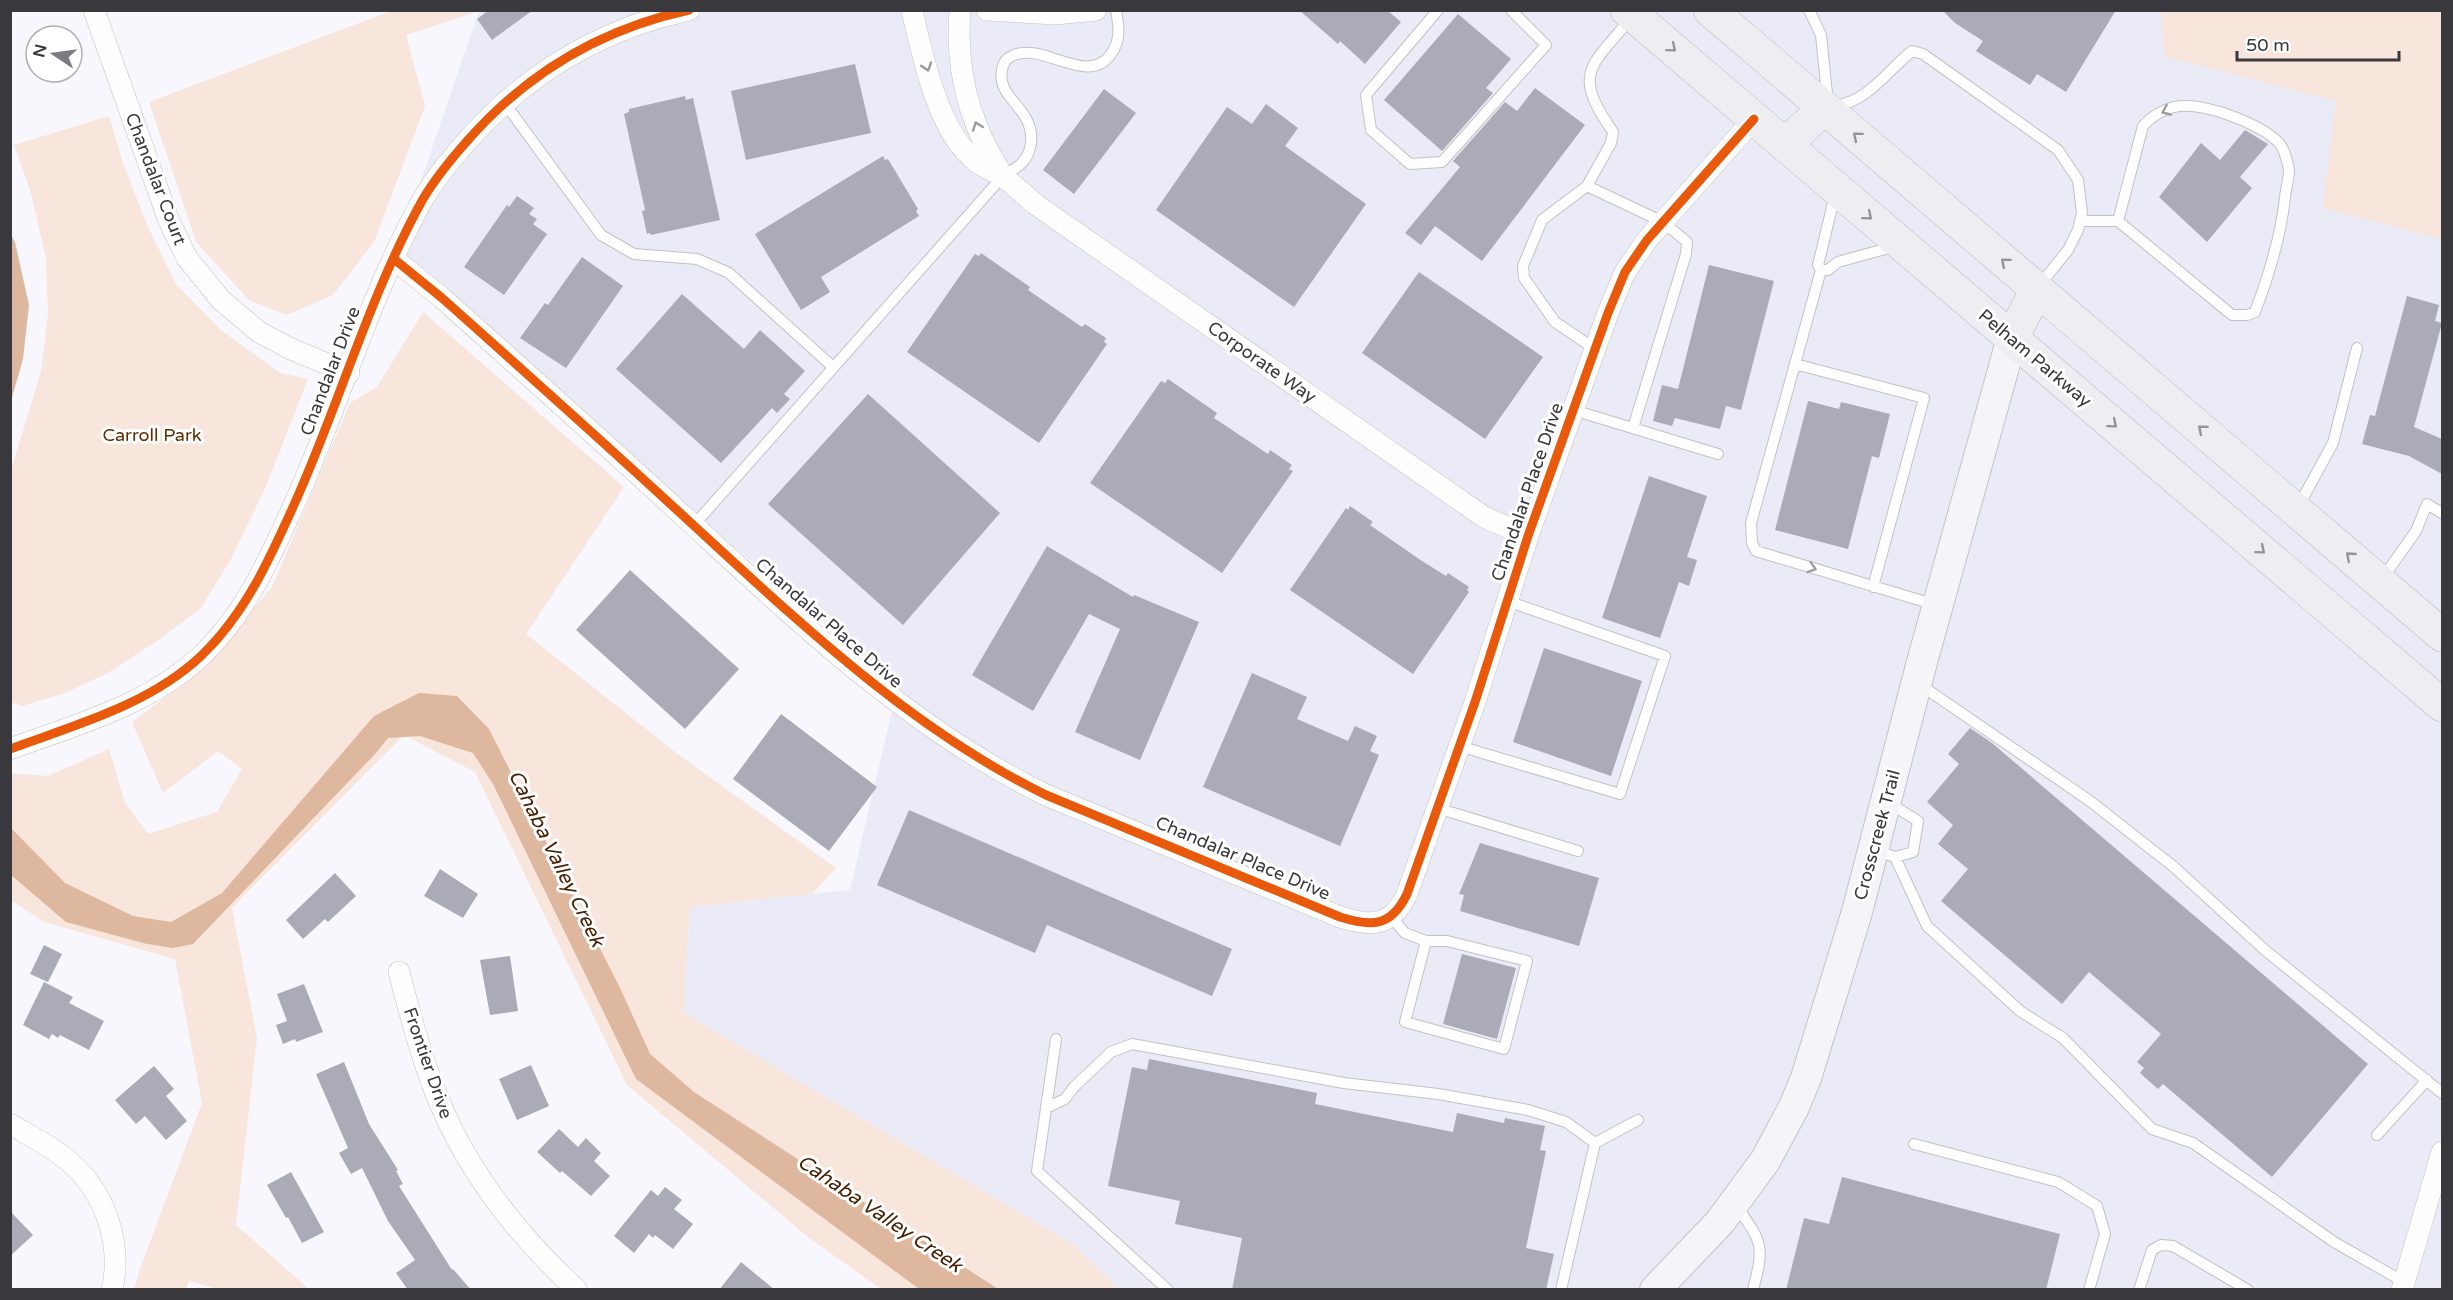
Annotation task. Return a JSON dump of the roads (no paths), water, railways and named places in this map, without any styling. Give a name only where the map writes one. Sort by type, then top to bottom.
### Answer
[{"type":"main road","points":[[1710,10],[2380,582],[2441,630]]},
{"type":"main road","name":"Pelham Parkway","points":[[1630,13],[2442,705]]},
{"type":"main road","points":[[1785,145],[1824,108]]},
{"type":"main road","points":[[2012,338],[2037,289]]},
{"type":"street","name":"Chandalar Court","points":[[94,10],[170,221],[187,258],[221,300],[259,332],[291,349],[349,373]]},
{"type":"street","name":"Chandalar Drive","points":[[10,749],[98,716],[159,687],[200,657],[215,641],[258,584],[308,473],[349,373],[374,303],[423,200],[444,168],[504,102],[568,54],[633,25],[689,10]]},
{"type":"street","name":"Corporate Way","points":[[912,10],[920,46],[947,124],[954,138],[977,163],[1003,176],[1035,204],[1484,517],[1528,536]]},
{"type":"street","name":"Corporate Way","points":[[960,10],[959,63],[968,101],[990,156],[1003,176]]},
{"type":"street","points":[[987,10],[1055,14],[1096,10]]},
{"type":"street","name":"Chandalar Place Drive","points":[[394,259],[442,298],[878,688],[941,733],[1047,795],[1340,917],[1370,923],[1383,922],[1401,907],[1407,894],[1460,746],[1528,536],[1625,272],[1647,240],[1754,119]]},
{"type":"street","name":"Crosscreek Trail","points":[[1655,1290],[1720,1222],[1765,1161],[1794,1107],[1806,1078],[1840,973],[1884,853],[1886,801],[2012,338]]},
{"type":"street","name":"Frontier Drive","points":[[399,972],[419,1046],[433,1087],[451,1128],[494,1200],[545,1261],[577,1290]]},
{"type":"street","points":[[10,1124],[69,1161],[84,1176],[95,1192],[111,1228],[115,1254],[112,1290]]},
{"type":"street","points":[[2403,1286],[2437,1195],[2442,1152]]},
{"type":"lane","points":[[694,525],[1003,176],[1022,163],[1030,150],[1032,133],[1027,116],[1004,90],[1000,75],[1003,64],[1012,56],[1034,54],[1081,66],[1095,66],[1108,58],[1117,46],[1120,30],[1116,10]]},
{"type":"lane","points":[[1438,10],[1366,95],[1371,130],[1410,164],[1442,162],[1546,45],[1511,10]]},
{"type":"lane","points":[[1809,10],[1821,35],[1827,94],[1824,108],[1851,104],[1871,91],[1894,66],[1912,51],[1923,54],[2058,150],[2078,180],[2082,213],[2068,250],[2037,289]]},
{"type":"lane","points":[[1595,349],[1555,322],[1524,278],[1523,266],[1542,220],[1587,186],[1611,143],[1613,132],[1593,99],[1588,80],[1590,68],[1630,13]]},
{"type":"lane","points":[[504,102],[601,235],[634,254],[697,259],[729,273],[833,368]]},
{"type":"lane","points":[[2080,222],[2118,221],[2232,315],[2247,315],[2255,312],[2268,277],[2284,216],[2289,169],[2281,145],[2253,125],[2223,113],[2200,108],[2174,107],[2151,117],[2143,126],[2118,221]]},
{"type":"lane","points":[[1587,186],[1663,222],[1687,242],[1686,254],[1633,428]]},
{"type":"lane","points":[[1836,189],[1818,265],[1821,270],[1751,523],[1752,543],[1756,551],[1938,605]]},
{"type":"lane","points":[[1821,270],[1828,270],[1838,262],[1902,244]]},
{"type":"lane","points":[[2296,510],[2333,443],[2357,348]]},
{"type":"lane","points":[[1795,364],[1924,398],[1873,587]]},
{"type":"lane","points":[[1573,410],[1718,454]]},
{"type":"lane","points":[[2380,582],[2416,531],[2427,504],[2442,513]]},
{"type":"lane","points":[[1460,746],[1620,794],[1665,656],[1507,601]]},
{"type":"lane","points":[[1917,682],[2099,808],[2174,867],[2266,951],[2442,1093]]},
{"type":"lane","points":[[1886,801],[1918,820],[1913,852],[1884,853],[1927,926],[2020,1011],[2063,1038],[2152,1129],[2193,1143],[2334,1242],[2403,1286]]},
{"type":"lane","points":[[1437,808],[1578,851]]},
{"type":"lane","points":[[1391,917],[1405,933],[1426,941],[1447,941],[1527,961],[1504,1050],[1405,1022],[1426,941]]},
{"type":"lane","points":[[1056,1039],[1036,1171],[1168,1290]]},
{"type":"lane","points":[[1046,1108],[1065,1099],[1074,1087],[1111,1052],[1132,1044],[1344,1083],[1438,1094],[1528,1110],[1566,1122],[1595,1143]]},
{"type":"lane","points":[[2377,1135],[2427,1080]]},
{"type":"lane","points":[[1561,1290],[1595,1143],[1638,1120]]},
{"type":"lane","points":[[1914,1144],[2058,1182],[2097,1206],[2105,1234],[2089,1290]]},
{"type":"lane","points":[[1735,1202],[1758,1238],[1762,1258],[1754,1290]]},
{"type":"lane","points":[[2139,1290],[2152,1250],[2161,1245],[2173,1246],[2248,1290]]},
{"type":"water","points":[[11,235],[15,242],[29,305],[23,359],[11,401]]},
{"type":"water","name":"Cahaba Valley Creek","points":[[419,693],[457,696],[489,729],[621,990],[650,1054],[694,1092],[998,1289],[919,1289],[636,1079],[493,784],[473,753],[420,736],[388,738],[193,944],[173,948],[147,944],[66,922],[11,875],[11,828],[65,883],[133,916],[171,922],[222,893],[374,716]]},
{"type":"park label","name":"Carroll Park","points":[[152,435]]}]
